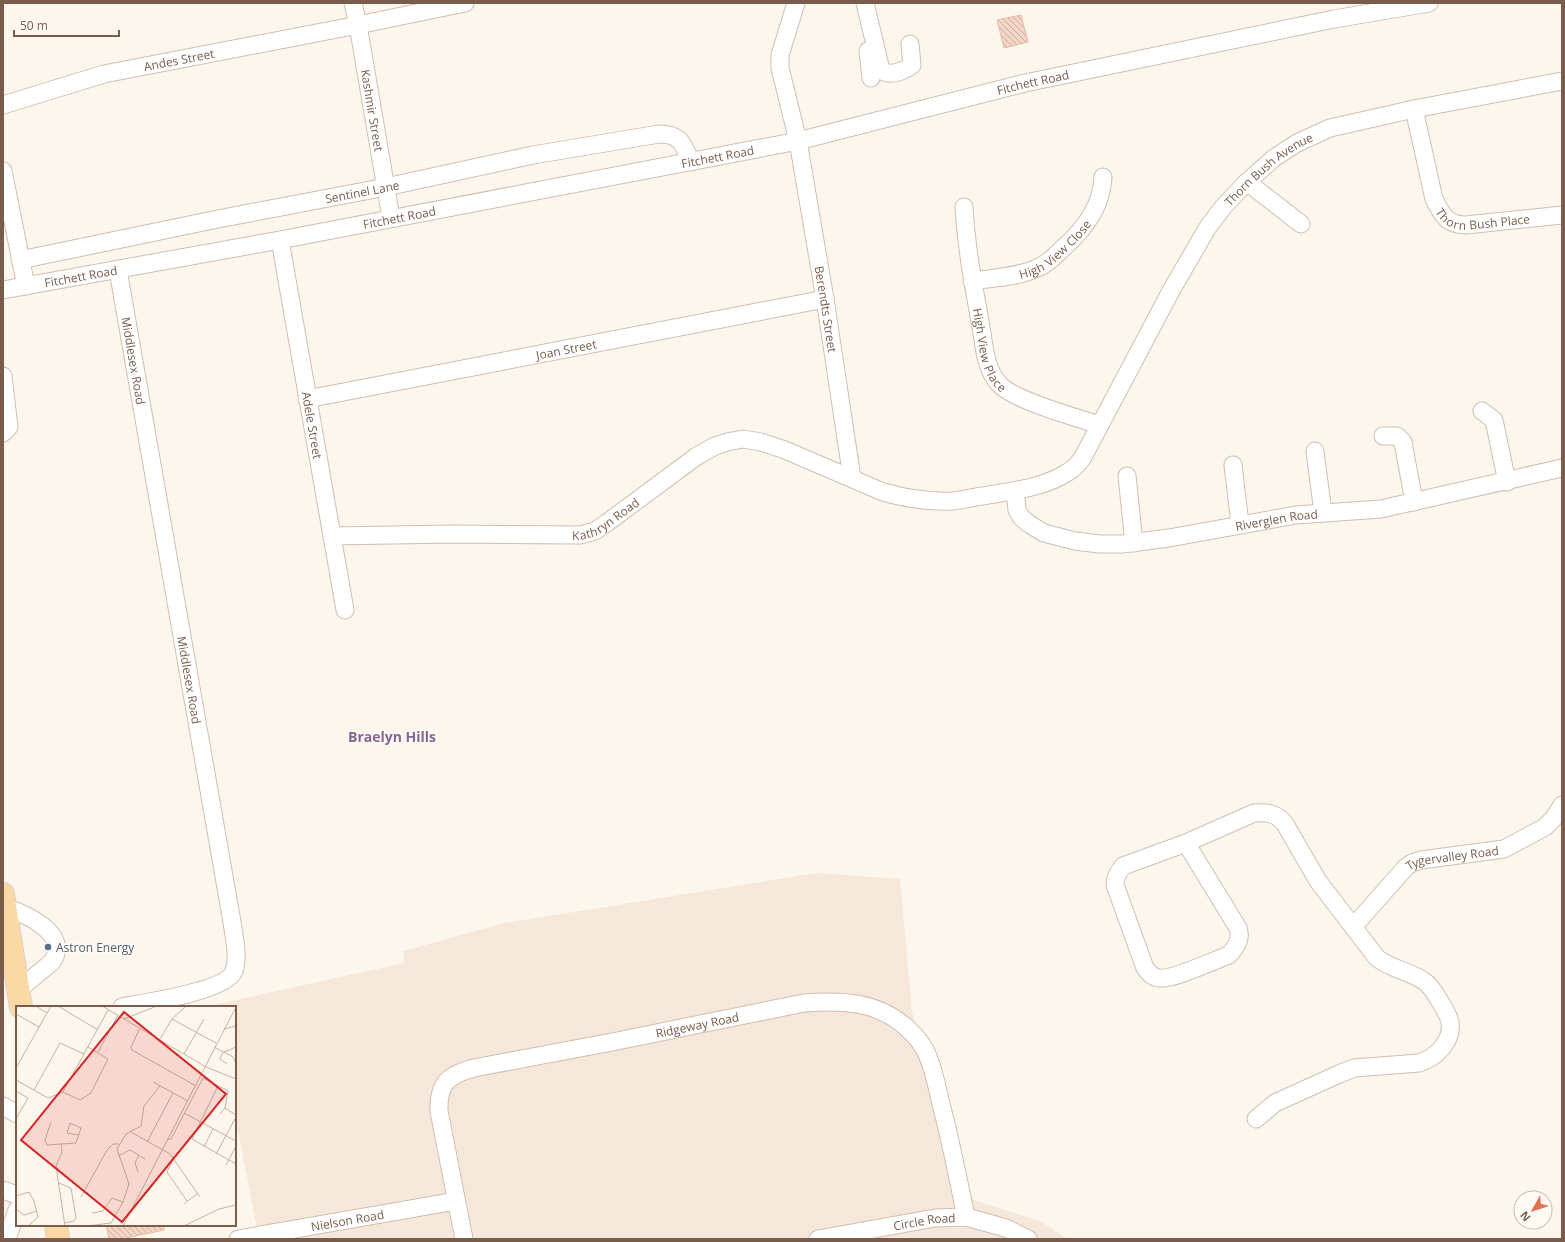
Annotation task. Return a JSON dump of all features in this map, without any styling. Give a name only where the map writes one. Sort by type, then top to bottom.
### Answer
[{"type":"main road","points":[[4,901],[6,932],[20,999]]},
{"type":"main road","points":[[56,1226],[58,1239]]},
{"type":"street","name":"Kashmir Street","points":[[353,3],[391,218]]},
{"type":"street","name":"Andes Street","points":[[3,105],[104,74],[465,3]]},
{"type":"street","name":"Berendts Street","points":[[796,3],[780,55],[782,81],[798,141],[825,299],[852,478]]},
{"type":"street","points":[[865,3],[881,70],[891,73],[899,72],[912,65],[910,44]]},
{"type":"street","name":"Fitchett Road","points":[[3,290],[280,240],[798,141],[1025,83],[1334,19],[1429,3]]},
{"type":"street","points":[[870,78],[867,46],[872,32]]},
{"type":"street","name":"Thorn Bush Avenue","points":[[1015,491],[1059,478],[1070,471],[1083,457],[1172,289],[1208,227],[1224,206],[1247,182],[1274,158],[1297,143],[1330,128],[1414,109],[1562,81]]},
{"type":"street","name":"Thorn Bush Place","points":[[1414,109],[1434,199],[1440,211],[1447,220],[1456,225],[1562,215]]},
{"type":"street","name":"Sentinel Lane","points":[[20,260],[218,219],[386,187],[534,155],[659,134],[670,134],[679,139],[685,147],[691,162]]},
{"type":"street","points":[[3,171],[26,286]]},
{"type":"street","name":"High View Close","points":[[972,281],[1022,273],[1040,267],[1053,258],[1073,240],[1093,214],[1102,189],[1103,177]]},
{"type":"street","points":[[1247,182],[1301,224]]},
{"type":"street","name":"High View Place","points":[[964,207],[972,281],[987,359],[992,374],[999,385],[1009,392],[1024,399],[1100,426]]},
{"type":"street","name":"Adele Street","points":[[280,240],[345,610]]},
{"type":"street","name":"Middlesex Road","points":[[118,270],[232,922],[236,959],[234,972],[227,980],[216,986],[201,991],[127,1006]]},
{"type":"street","name":"Joan Street","points":[[307,399],[825,299]]},
{"type":"street","points":[[3,376],[9,427],[3,433]]},
{"type":"street","points":[[1482,411],[1494,420],[1507,482]]},
{"type":"street","points":[[1383,436],[1397,436],[1403,442],[1414,502]]},
{"type":"street","name":"Kathryn Road","points":[[332,536],[452,534],[580,535],[595,531],[697,456],[715,446],[743,439],[761,442],[785,450],[895,496],[953,501],[1015,491]]},
{"type":"street","points":[[1315,451],[1323,512]]},
{"type":"street","points":[[1233,465],[1240,524]]},
{"type":"street","name":"Riverglen Road","points":[[1015,491],[1017,510],[1029,524],[1044,532],[1075,541],[1099,544],[1169,538],[1296,515],[1381,509],[1507,482],[1562,468]]},
{"type":"street","points":[[1127,476],[1134,542]]},
{"type":"street","name":"Tygervalley Road","points":[[1353,927],[1406,867],[1412,863],[1421,860],[1504,849],[1545,827],[1554,818],[1562,805]]},
{"type":"street","points":[[1186,843],[1238,928],[1239,938],[1235,948],[1229,955],[1168,978],[1155,978],[1145,968],[1115,885],[1115,878],[1124,866],[1186,843],[1254,813],[1264,812],[1281,819],[1285,824],[1318,881],[1377,958],[1385,964],[1424,981],[1435,993],[1444,1007],[1450,1022],[1449,1035],[1444,1045],[1434,1056],[1427,1060],[1419,1063],[1354,1068],[1275,1103],[1256,1119]]},
{"type":"street","points":[[4,901],[44,927],[56,942],[56,956],[20,999]]},
{"type":"street","name":"Ridgeway Road","points":[[464,1239],[439,1111],[441,1089],[446,1082],[460,1072],[804,1002],[834,1001],[858,1003],[878,1009],[899,1020],[919,1040],[927,1054],[937,1088],[951,1141],[966,1217]]},
{"type":"street","points":[[3,1106],[16,1113]]},
{"type":"street","points":[[3,1190],[16,1195]]},
{"type":"street","name":"Nielson Road","points":[[238,1239],[456,1201]]},
{"type":"street","points":[[7,1239],[16,1213]]},
{"type":"street","name":"Circle Road","points":[[818,1239],[927,1220],[966,1217],[1006,1228],[1028,1239]]},
{"type":"shaded area","points":[[817,873],[900,879],[912,1011],[952,1193],[1042,1222],[1067,1239],[259,1239],[236,1119],[236,1006],[209,1006],[404,963],[403,951],[505,923]]},
{"type":"building","points":[[1021,15],[1028,42],[1004,48],[997,20]]},
{"type":"building","points":[[106,1226],[164,1226],[164,1230],[122,1239],[109,1239]]},
{"type":"place","name":"Astron Energy","points":[[48,947]]},
{"type":"district","name":"Braelyn Hills","points":[[392,736]]}]
